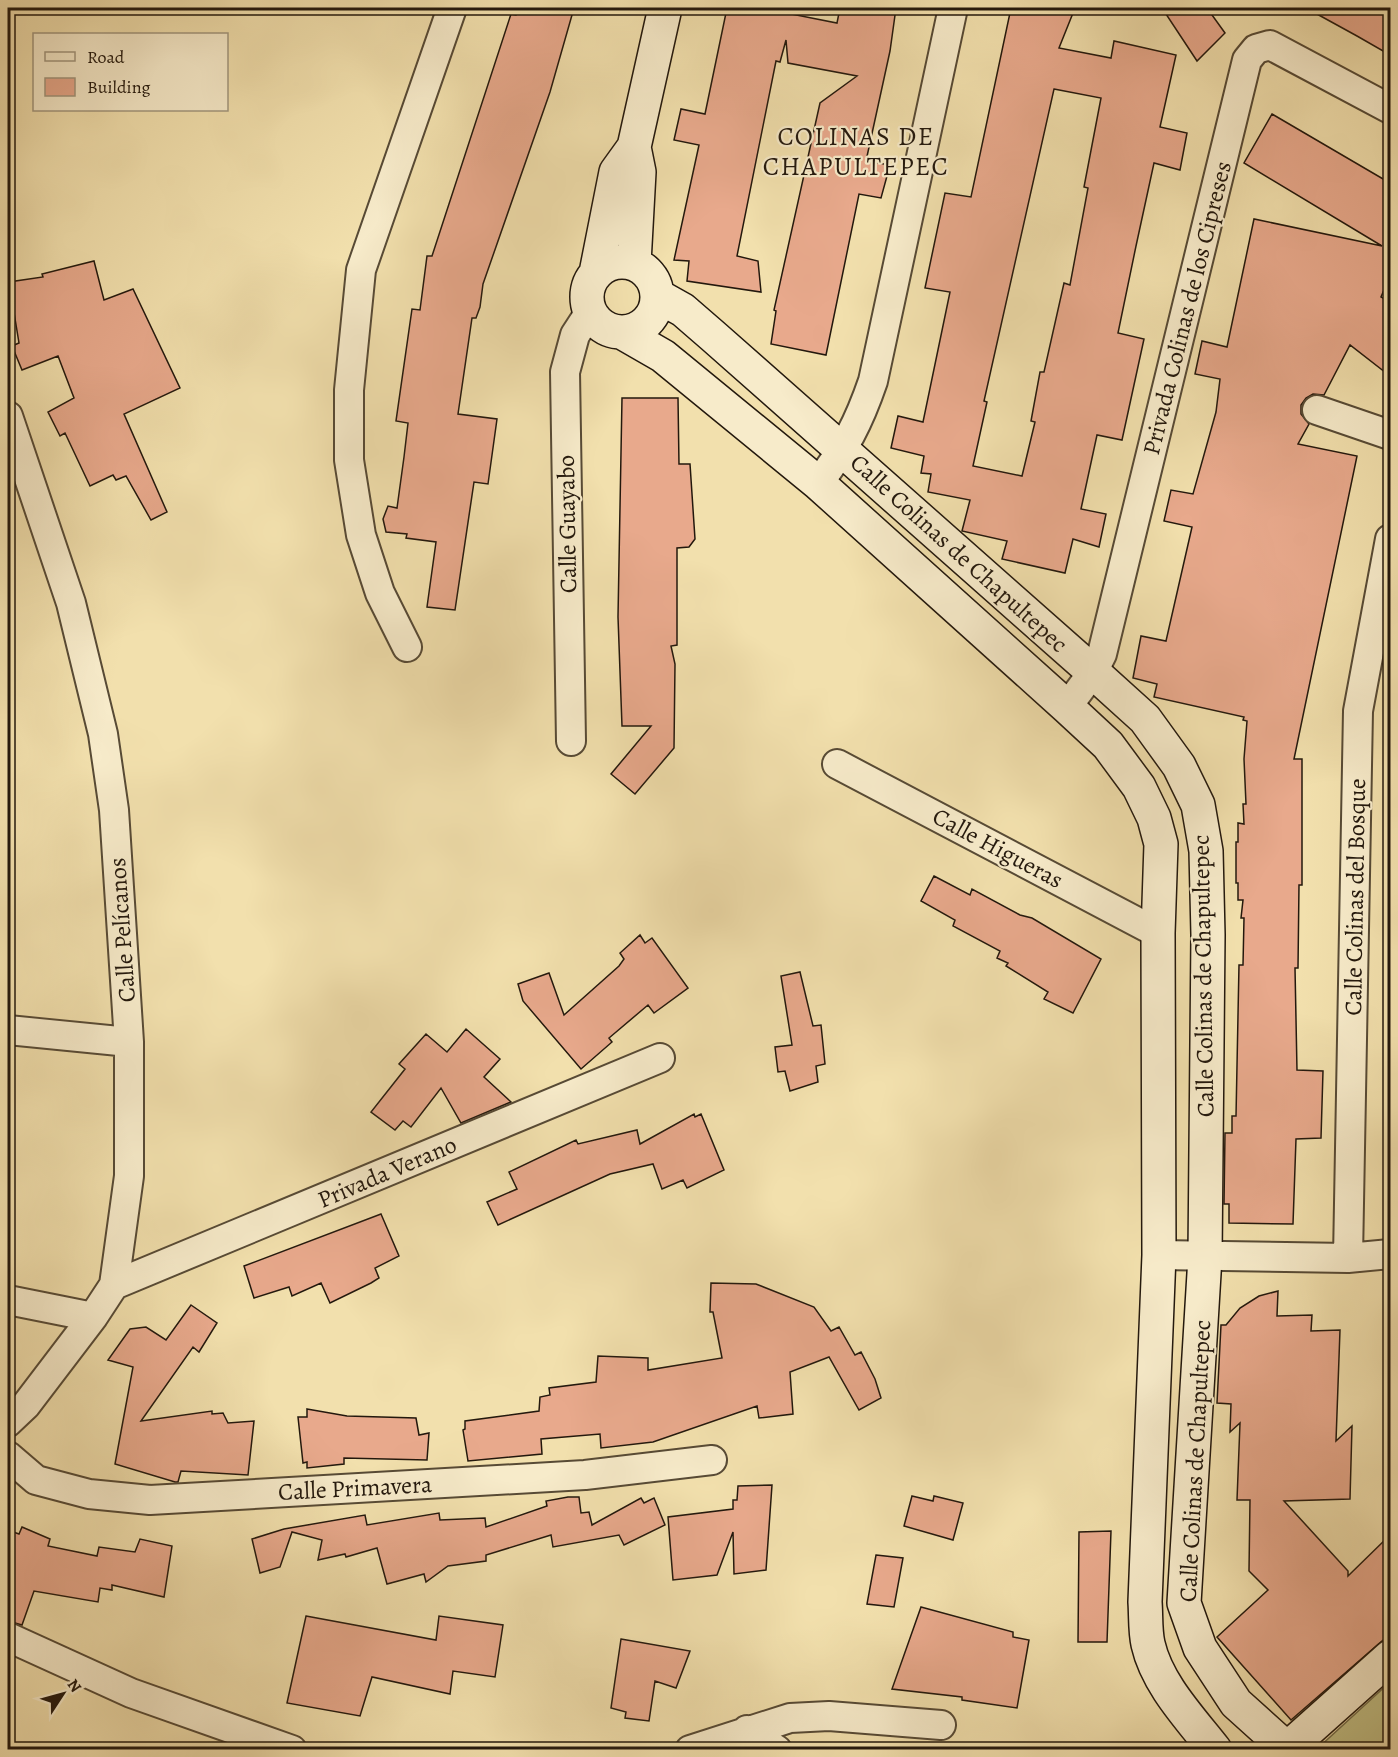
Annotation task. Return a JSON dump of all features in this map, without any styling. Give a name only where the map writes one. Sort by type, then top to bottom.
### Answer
[{"type":"street","points":[[407,647],[380,593],[361,534],[349,460],[349,390],[361,270],[452,8]]},
{"type":"street","points":[[596,273],[608,264],[621,261],[634,263],[651,277],[658,296],[656,310],[648,322],[637,330],[624,333],[610,330],[598,323],[590,312],[586,298],[589,285],[596,273],[616,172],[634,147],[665,8]]},
{"type":"street","points":[[818,483],[844,450],[858,425],[873,381],[953,8]]},
{"type":"street","name":"Privada Colinas de los Cipreses","points":[[1067,707],[1093,672],[1102,654],[1248,60],[1256,49],[1270,45],[1390,109]]},
{"type":"street","points":[[634,147],[639,172],[634,263]]},
{"type":"street","name":"Calle Colinas de Chapultepec","points":[[658,296],[683,310],[844,450],[1144,719],[1179,766],[1198,805],[1206,851],[1208,935],[1205,1257],[1184,1603],[1200,1648],[1236,1703],[1287,1749]]},
{"type":"street","name":"Calle Guayabo","points":[[571,741],[565,372],[575,335],[590,312]]},
{"type":"street","name":"Calle Colinas de Chapultepec","points":[[624,333],[663,356],[818,483],[1067,707],[1108,746],[1139,787],[1154,818],[1161,844],[1158,933],[1159,1255],[1145,1602],[1147,1643],[1157,1672],[1215,1749]]},
{"type":"street","points":[[1317,410],[1390,435]]},
{"type":"street","name":"Calle Pelícanos","points":[[8,416],[71,603],[103,734],[114,810],[129,1042],[129,1176],[114,1285],[93,1317],[26,1405],[8,1422]]},
{"type":"street","name":"Calle Colinas del Bosque","points":[[1348,1257],[1358,711],[1390,539]]},
{"type":"street","name":"Calle Higueras","points":[[837,764],[1158,933]]},
{"type":"street","points":[[8,1030],[129,1042]]},
{"type":"street","name":"Privada Verano","points":[[114,1285],[660,1058]]},
{"type":"street","points":[[1159,1255],[1348,1257],[1390,1254]]},
{"type":"street","points":[[8,1300],[93,1317]]},
{"type":"street","name":"Calle Primavera","points":[[8,1456],[36,1480],[88,1494],[150,1500],[585,1475],[712,1460]]},
{"type":"street","points":[[8,1638],[131,1693],[292,1749]]},
{"type":"street","points":[[1287,1749],[1390,1657]]},
{"type":"street","points":[[690,1749],[790,1718],[829,1716],[941,1725]]},
{"type":"street","points":[[747,1730],[777,1749]]},
{"type":"shaded area","points":[[1390,1682],[1390,1749],[1317,1749]]},
{"type":"building","points":[[519,8],[574,8],[550,92],[483,284],[480,307],[476,318],[472,318],[458,414],[497,419],[488,484],[474,482],[455,610],[427,607],[436,542],[406,538],[407,534],[386,532],[383,519],[388,506],[397,508],[408,423],[396,421],[412,309],[420,310],[427,256],[432,256],[511,14],[516,15]]},
{"type":"building","points":[[727,8],[787,8],[786,13],[837,23],[840,8],[896,8],[890,51],[866,161],[890,165],[881,198],[859,194],[826,355],[771,344],[776,311],[774,310],[820,103],[857,76],[788,63],[786,40],[780,62],[776,61],[737,256],[758,261],[761,292],[687,281],[689,261],[674,260],[699,145],[674,140],[681,109],[705,114]]},
{"type":"building","points":[[1011,8],[1075,8],[1059,48],[1111,58],[1114,41],[1176,55],[1160,127],[1187,133],[1180,170],[1154,163],[1118,333],[1144,339],[1122,440],[1097,435],[1081,509],[1106,514],[1099,547],[1073,539],[1065,573],[1002,559],[1007,541],[962,531],[970,500],[928,492],[931,474],[921,473],[924,456],[891,448],[898,416],[923,422],[950,292],[925,288],[945,193],[971,197]],"holes":[[[1054,89],[1101,98],[1084,187],[1088,188],[1070,285],[1064,283],[1044,372],[1040,372],[1031,421],[1035,422],[1022,476],[973,466],[987,402],[984,401]]]},
{"type":"building","points":[[1162,8],[1207,8],[1225,33],[1197,61]]},
{"type":"building","points":[[1306,8],[1390,8],[1390,55],[1357,36]]},
{"type":"building","points":[[1272,114],[1390,183],[1390,276],[1381,297],[1390,302],[1390,376],[1350,345],[1324,395],[1313,394],[1301,405],[1301,414],[1309,424],[1298,444],[1357,456],[1294,759],[1302,759],[1302,885],[1299,885],[1298,968],[1295,968],[1297,1070],[1323,1071],[1321,1138],[1296,1139],[1293,1224],[1229,1223],[1229,1204],[1224,1204],[1225,1133],[1232,1133],[1232,1116],[1236,1116],[1239,965],[1243,965],[1244,918],[1241,918],[1243,900],[1238,900],[1238,883],[1236,883],[1236,842],[1238,842],[1238,823],[1244,824],[1243,804],[1246,804],[1244,759],[1247,721],[1243,720],[1244,717],[1154,697],[1157,684],[1133,678],[1141,636],[1166,641],[1192,527],[1164,521],[1171,490],[1193,494],[1216,412],[1220,379],[1195,374],[1202,341],[1227,347],[1254,219],[1382,246],[1244,163]]},
{"type":"building","points":[[94,261],[104,300],[133,289],[180,388],[124,414],[167,512],[151,520],[126,476],[116,480],[113,475],[90,486],[65,433],[60,436],[48,412],[74,398],[58,356],[22,370],[12,346],[19,343],[9,282],[43,277],[42,274]]},
{"type":"building","points":[[622,398],[678,398],[679,464],[690,464],[695,539],[689,547],[677,548],[677,645],[671,646],[675,664],[674,748],[635,794],[611,774],[651,726],[622,726],[618,617]]},
{"type":"building","points":[[934,876],[970,895],[972,889],[1020,915],[1032,918],[1101,959],[1073,1013],[1044,999],[1048,992],[1006,966],[1008,963],[997,958],[1000,951],[953,926],[955,920],[921,901]]},
{"type":"building","points":[[640,935],[645,943],[652,938],[688,988],[654,1013],[648,1005],[609,1038],[612,1042],[581,1069],[523,1001],[518,984],[549,973],[564,1015],[619,966],[624,959],[620,953]]},
{"type":"building","points":[[800,972],[813,1026],[821,1025],[825,1064],[816,1066],[818,1082],[790,1091],[785,1071],[778,1072],[775,1047],[792,1045],[781,976]]},
{"type":"building","points":[[466,1029],[500,1059],[484,1077],[511,1102],[461,1123],[441,1088],[411,1127],[403,1121],[395,1130],[371,1112],[405,1069],[399,1064],[426,1034],[447,1052]]},
{"type":"building","points":[[694,1114],[695,1117],[701,1114],[724,1170],[687,1188],[683,1180],[662,1189],[653,1164],[610,1174],[498,1225],[487,1202],[517,1189],[509,1172],[576,1140],[578,1144],[637,1130],[640,1144]]},
{"type":"building","points":[[381,1214],[399,1256],[375,1268],[379,1278],[330,1303],[321,1283],[292,1296],[289,1287],[254,1298],[244,1266]]},
{"type":"building","points":[[711,1283],[756,1284],[814,1307],[831,1331],[839,1327],[855,1355],[861,1352],[875,1379],[881,1398],[859,1410],[829,1357],[790,1372],[793,1414],[759,1418],[757,1406],[653,1442],[601,1448],[600,1434],[541,1439],[542,1454],[468,1461],[463,1430],[465,1421],[539,1411],[540,1397],[550,1395],[549,1388],[596,1382],[598,1356],[648,1358],[648,1370],[722,1358],[713,1312],[710,1312]]},
{"type":"building","points":[[1278,1291],[1277,1316],[1312,1315],[1311,1331],[1340,1330],[1336,1441],[1352,1426],[1350,1499],[1284,1501],[1348,1571],[1348,1576],[1390,1535],[1390,1634],[1291,1720],[1217,1637],[1268,1590],[1249,1571],[1250,1500],[1237,1500],[1240,1423],[1230,1432],[1231,1404],[1217,1403],[1221,1325],[1226,1325],[1240,1308],[1259,1296]]},
{"type":"building","points":[[191,1305],[217,1323],[199,1352],[193,1347],[141,1421],[212,1411],[212,1414],[223,1413],[228,1423],[254,1421],[248,1475],[181,1471],[178,1482],[175,1482],[115,1464],[133,1367],[108,1360],[130,1329],[146,1327],[166,1340]]},
{"type":"building","points":[[307,1409],[347,1416],[416,1418],[419,1435],[429,1433],[427,1460],[344,1458],[344,1464],[307,1468],[307,1462],[303,1463],[298,1417],[307,1417]]},
{"type":"building","points":[[772,1485],[766,1570],[734,1574],[733,1532],[717,1575],[673,1580],[668,1517],[733,1509],[733,1500],[737,1500],[738,1486]]},
{"type":"building","points":[[912,1496],[933,1501],[934,1496],[963,1503],[953,1540],[904,1526]]},
{"type":"building","points":[[579,1497],[581,1513],[589,1512],[592,1525],[641,1498],[644,1503],[654,1498],[665,1525],[624,1545],[619,1535],[553,1547],[551,1535],[486,1555],[486,1561],[448,1566],[426,1582],[424,1574],[387,1584],[377,1548],[346,1557],[345,1554],[318,1560],[322,1540],[292,1532],[280,1567],[260,1573],[252,1539],[284,1529],[365,1515],[367,1525],[439,1513],[440,1520],[485,1518],[486,1527],[547,1506],[546,1501]]},
{"type":"building","points":[[22,1527],[50,1539],[48,1546],[97,1556],[99,1547],[135,1552],[140,1539],[172,1546],[164,1597],[112,1585],[112,1590],[100,1588],[98,1602],[34,1591],[22,1625],[8,1621],[8,1530],[19,1534]]},
{"type":"building","points":[[1111,1531],[1107,1642],[1078,1642],[1079,1532]]},
{"type":"building","points":[[876,1555],[903,1558],[894,1607],[867,1604]]},
{"type":"building","points":[[921,1607],[1013,1632],[1013,1637],[1029,1640],[1017,1708],[962,1700],[962,1697],[892,1689]]},
{"type":"building","points":[[306,1616],[436,1640],[439,1616],[503,1625],[495,1677],[453,1671],[450,1694],[372,1677],[360,1716],[287,1703]]},
{"type":"building","points":[[621,1639],[690,1651],[676,1688],[655,1681],[649,1721],[625,1718],[626,1712],[611,1708]]},
{"type":"district","name":"COLINAS DE CHAPULTEPEC","points":[[856,151]]}]
